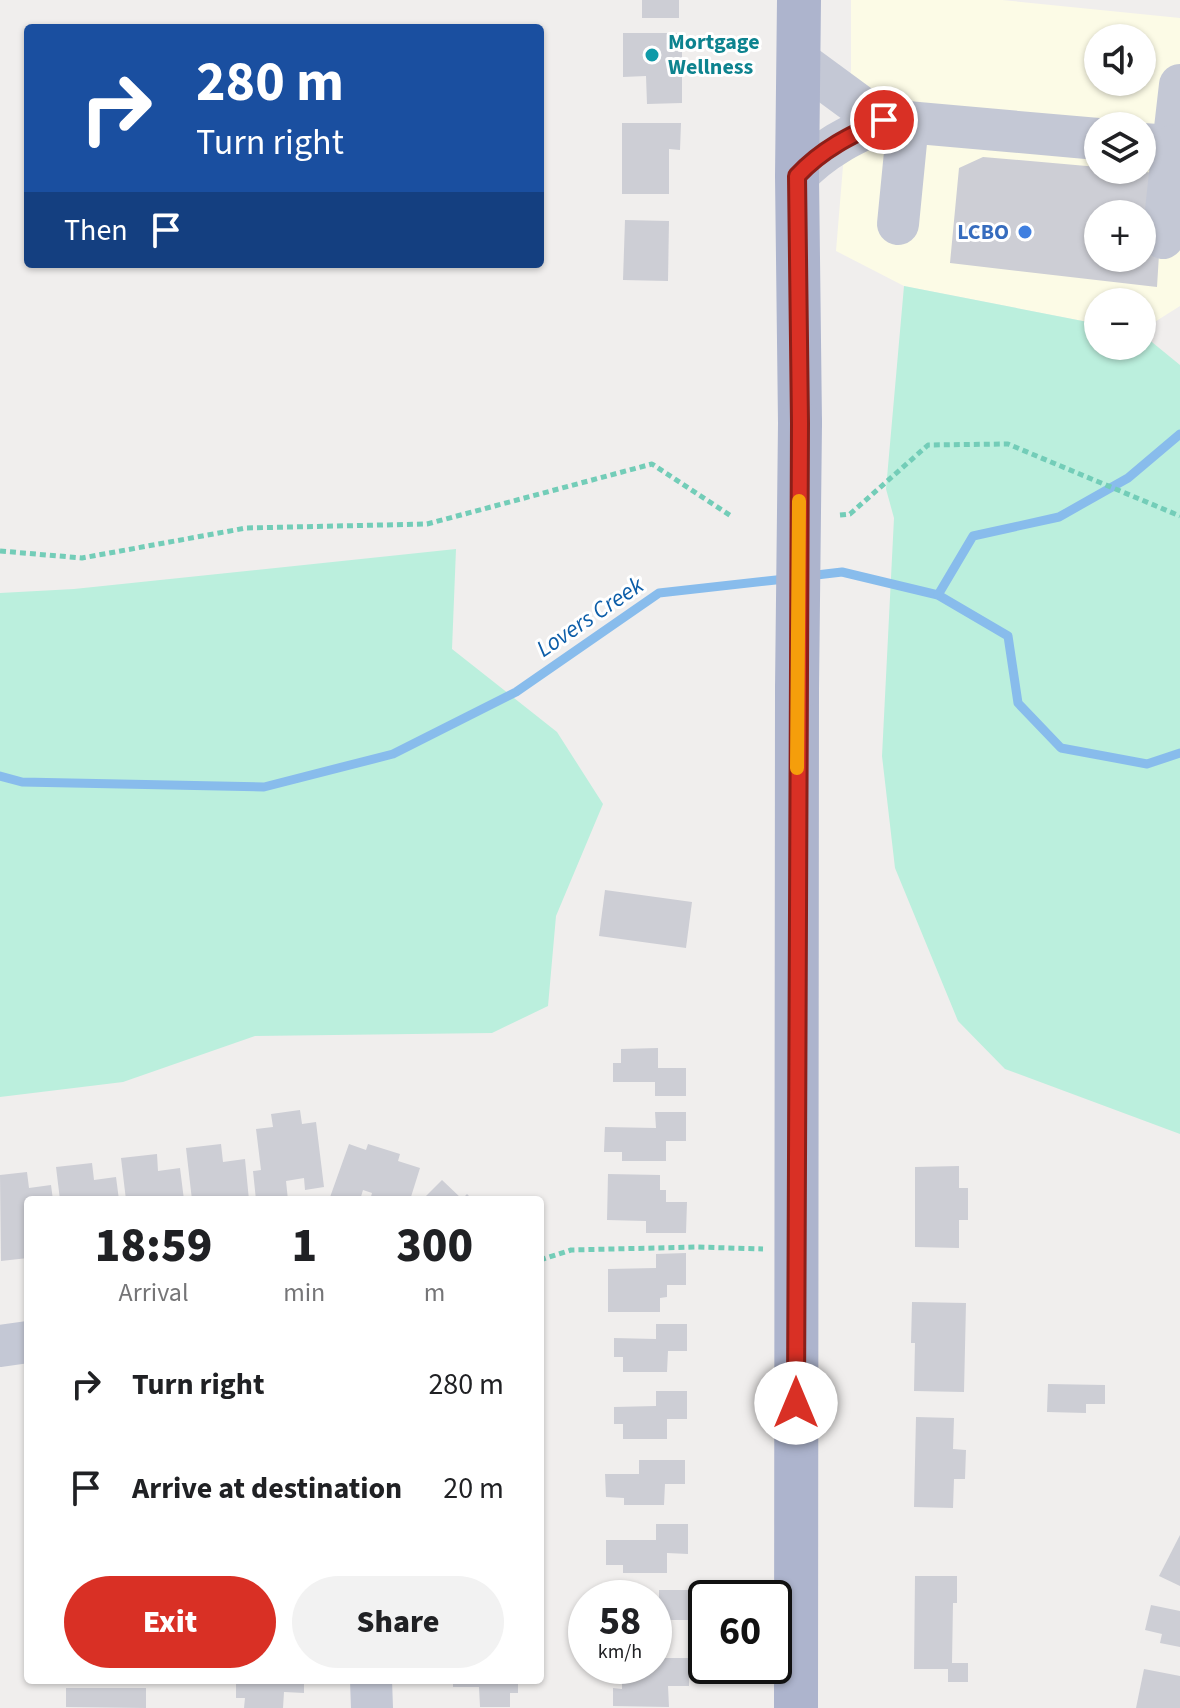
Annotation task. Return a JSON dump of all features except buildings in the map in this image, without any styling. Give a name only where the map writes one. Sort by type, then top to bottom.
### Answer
[{"type":"main road","points":[[796,1708],[799,0]]},
{"type":"street","points":[[800,62],[896,121]]},
{"type":"street","points":[[1163,238],[1157,145],[1180,85]]},
{"type":"street","points":[[896,121],[898,224]]},
{"type":"street","points":[[797,176],[813,159],[832,146],[841,145],[850,136],[896,121],[1084,138]]},
{"type":"street","points":[[0,1346],[24,1343]]},
{"type":"street","points":[[371,1684],[372,1708]]},
{"type":"path","points":[[840,515],[850,514],[928,445],[1008,444],[1180,516]]},
{"type":"path","points":[[0,551],[82,558],[246,528],[427,524],[652,464],[731,516]]},
{"type":"path","points":[[544,1259],[571,1250],[696,1247],[796,1251]]},
{"type":"shaded area","points":[[851,0],[1002,0],[1180,18],[1180,306],[1156,321],[1156,288],[1084,288],[1084,321],[904,286],[836,251],[851,69]]},
{"type":"green space","points":[[904,286],[1084,321],[1084,360],[1156,360],[1156,345],[1180,365],[1180,1134],[1005,1069],[958,1021],[895,868],[882,756],[894,518],[886,489]]},
{"type":"green space","points":[[456,549],[452,649],[557,732],[603,804],[556,916],[548,1006],[492,1033],[255,1036],[123,1082],[0,1097],[0,593],[74,589]]},
{"type":"waterway","points":[[938,595],[973,536],[1059,517],[1128,478],[1180,434]]},
{"type":"waterway","name":"Lovers Creek","points":[[808,576],[842,572],[938,595],[1008,636],[1018,703],[1061,748],[1147,764],[1180,753]]},
{"type":"waterway","name":"Lovers Creek","points":[[0,776],[22,782],[264,787],[393,754],[516,692],[659,593],[785,579]]},
{"type":"slow traffic","points":[[797,768],[799,501]]},
{"type":"place","name":"Mortgage Wellness","points":[[652,55]]},
{"type":"place","name":"LCBO","points":[[1025,232]]},
{"type":"route","points":[[796,1403],[800,423],[797,176],[813,159],[832,146],[841,145],[850,136],[884,120]]}]
